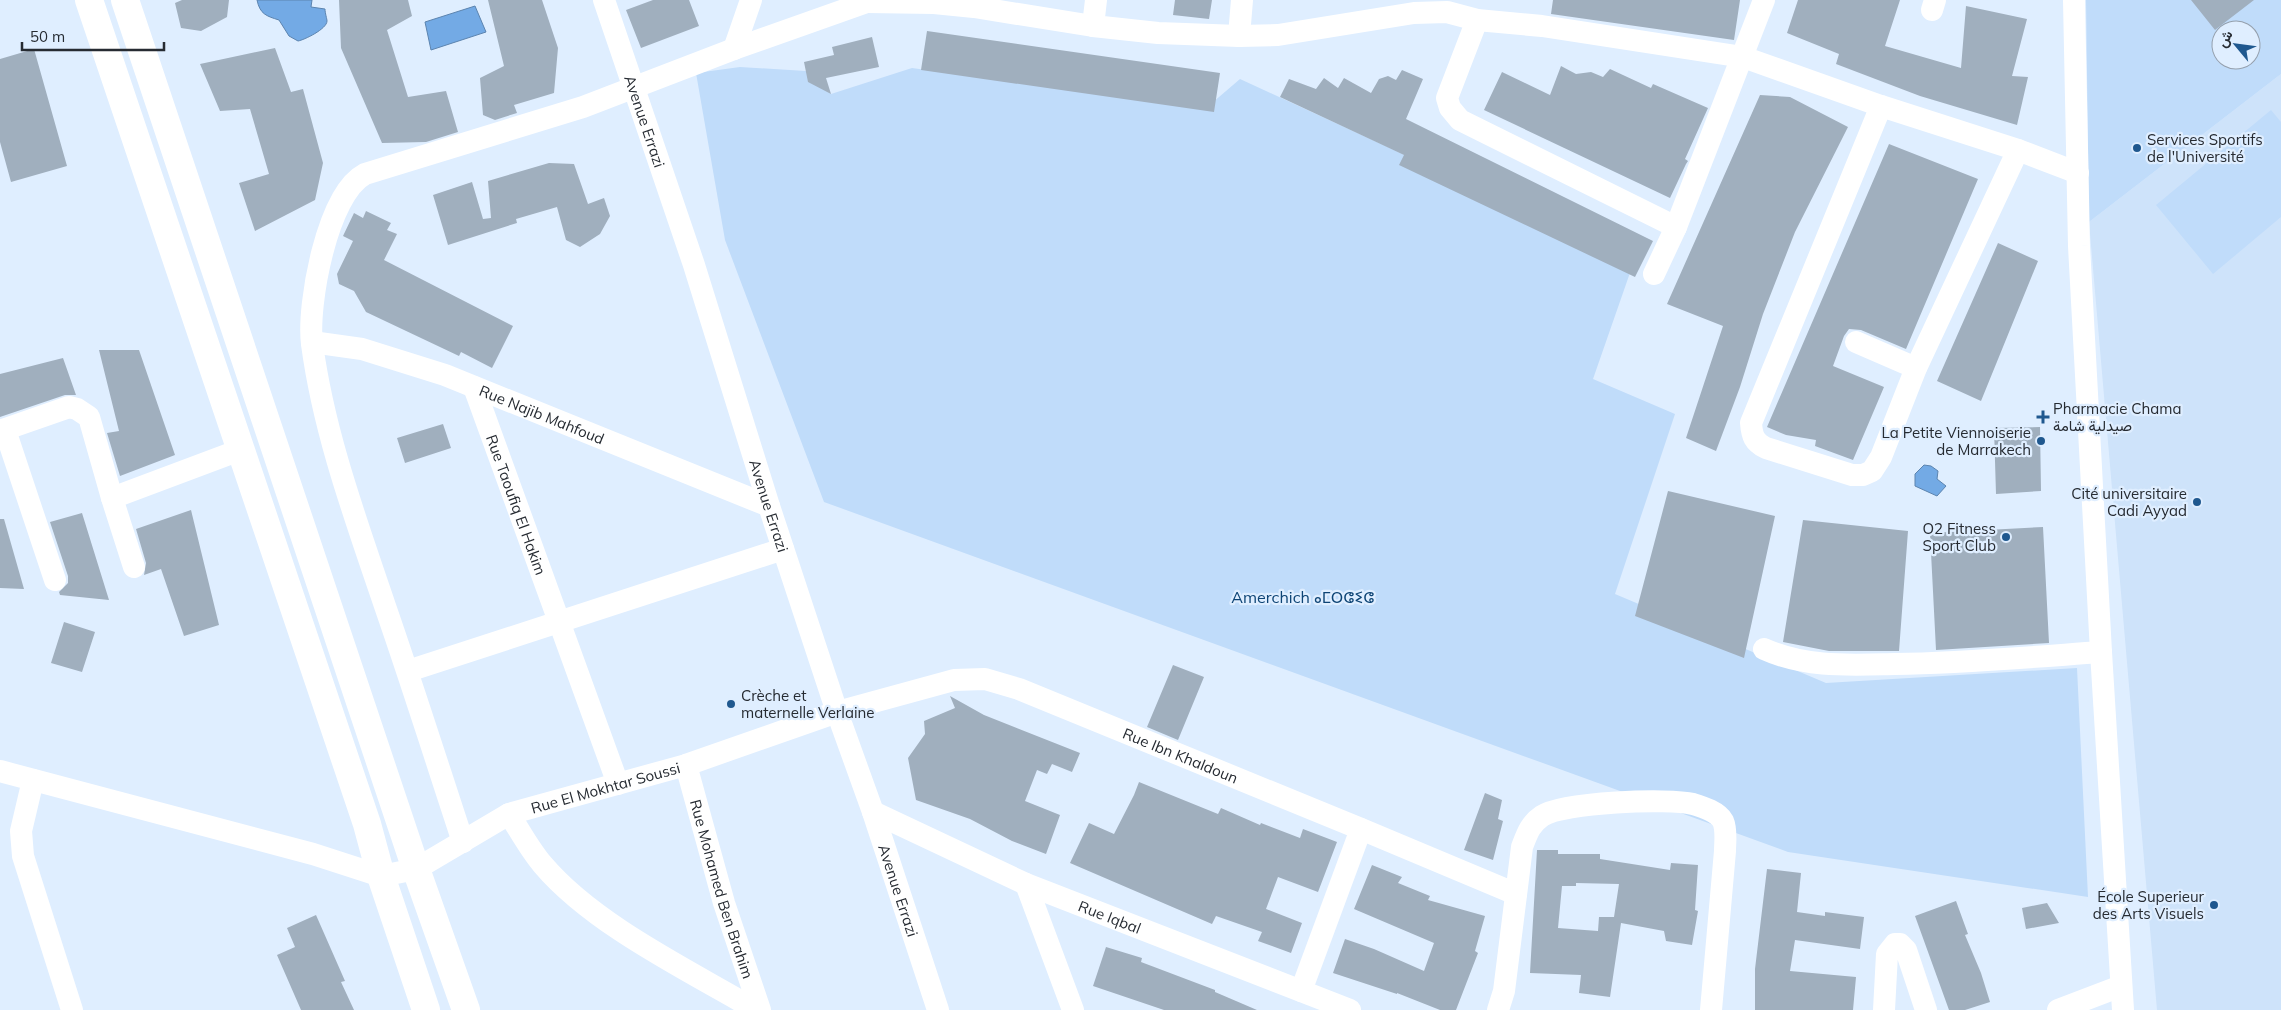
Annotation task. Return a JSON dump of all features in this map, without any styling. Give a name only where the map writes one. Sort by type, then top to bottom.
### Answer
[{"type":"main road","points":[[89,0],[367,824],[381,876],[426,1010]]},
{"type":"main road","points":[[125,0],[416,869],[466,1010]]},
{"type":"street","name":"Avenue Errazi","points":[[604,0],[694,266],[768,506],[837,712],[873,812],[938,1010]]},
{"type":"street","points":[[734,49],[752,0]]},
{"type":"street","points":[[1093,26],[1096,0]]},
{"type":"street","points":[[1239,36],[1242,0]]},
{"type":"street","points":[[1654,274],[1676,227],[1764,0]]},
{"type":"street","points":[[2074,0],[2079,246],[2123,1010]]},
{"type":"street","points":[[463,842],[332,443],[321,397],[312,342],[314,292],[320,261],[336,210],[352,182],[376,170],[583,107],[863,1],[935,2],[1093,26],[1158,33],[1239,36],[1278,35],[1449,6],[1477,20],[1542,26],[1743,57],[1881,106],[2018,150],[2078,173]]},
{"type":"street","points":[[1477,20],[1447,98],[1450,108],[1460,120],[1676,227]]},
{"type":"street","points":[[1881,106],[1751,423],[1752,434],[1757,444],[1766,448],[1852,475],[1863,475],[1872,471],[1881,457],[1916,368],[2018,150]]},
{"type":"street","name":"Rue Najib Mahfoud","points":[[312,342],[342,345],[386,355],[474,387],[768,506]]},
{"type":"street","points":[[1856,342],[1916,368]]},
{"type":"street","name":"Rue Taoufiq El Hakim","points":[[474,387],[618,784]]},
{"type":"street","points":[[55,580],[3,431],[69,406],[89,417],[134,567]]},
{"type":"street","points":[[112,498],[240,450]]},
{"type":"street","points":[[408,671],[783,549]]},
{"type":"street","points":[[1764,649],[1780,657],[1807,663],[1846,666],[1930,664],[2101,652]]},
{"type":"street","name":"Rue Ibn Khaldoun","points":[[837,712],[954,680],[985,679],[1019,690],[1516,894]]},
{"type":"street","name":"Rue El Mokhtar Soussi","points":[[381,876],[416,869],[509,814],[686,766],[837,712]]},
{"type":"street","name":"Rue Mohamed Ben Brahim","points":[[686,766],[724,903],[760,1010]]},
{"type":"street","points":[[0,771],[313,854],[381,876]]},
{"type":"street","points":[[33,780],[21,831],[23,856],[72,1010]]},
{"type":"street","points":[[1498,1010],[1504,990],[1522,846],[1529,827],[1544,814],[1585,805],[1638,801],[1692,804],[1713,812],[1722,821],[1726,836],[1711,1010]]},
{"type":"street","name":"Rue Iqbal","points":[[873,812],[1026,884],[1350,1010]]},
{"type":"street","points":[[509,814],[542,864],[582,902],[654,950],[756,1010]]},
{"type":"street","points":[[1301,991],[1361,829]]},
{"type":"street","points":[[1026,884],[1073,1010]]},
{"type":"street","points":[[1884,1010],[1888,954],[1895,944],[1900,944],[1906,950],[1926,1010]]},
{"type":"street","points":[[2058,1010],[2121,986]]},
{"type":"shaded area","name":"Services Sportifs de l'Université","points":[[2086,0],[2281,0],[2281,74],[2089,222]]},
{"type":"shaded area","points":[[740,67],[806,71],[831,94],[912,68],[1205,109],[1240,79],[1392,149],[1632,267],[1593,379],[1675,414],[1615,594],[1826,683],[2077,668],[2088,897],[1788,852],[824,502],[725,240],[696,73]]},
{"type":"shaded area","name":"Cité universitaire Cadi Ayyad","points":[[2281,74],[2281,1010],[2157,1010],[2089,222]]},
{"type":"shaded area","points":[[2271,110],[2281,122],[2281,217],[2213,274],[2156,205]]},
{"type":"water","points":[[257,0],[312,0],[311,7],[325,9],[327,21],[315,34],[298,41],[289,36],[279,20],[267,16],[262,11]]},
{"type":"water","points":[[475,6],[486,32],[431,50],[425,22]]},
{"type":"water","points":[[1924,465],[1931,466],[1938,471],[1937,479],[1946,486],[1937,496],[1915,486],[1915,474]]},
{"type":"building","points":[[182,0],[229,0],[227,17],[201,31],[181,28],[175,3]]},
{"type":"building","points":[[339,0],[408,0],[412,16],[387,30],[408,97],[446,91],[458,132],[426,142],[382,143],[341,48]]},
{"type":"building","points":[[488,0],[542,0],[558,48],[554,93],[514,105],[517,113],[495,120],[483,115],[480,78],[504,66]]},
{"type":"building","points":[[653,0],[689,0],[699,26],[641,48],[626,10]]},
{"type":"building","points":[[1175,0],[1212,0],[1209,19],[1173,15]]},
{"type":"building","points":[[1553,0],[1740,0],[1734,40],[1551,14]]},
{"type":"building","points":[[1798,0],[1900,0],[1885,46],[1961,68],[1966,6],[2027,19],[2012,76],[2028,77],[2017,125],[1920,96],[1836,64],[1839,54],[1787,33]]},
{"type":"building","points":[[2191,0],[2254,0],[2228,20],[2211,20],[2211,25]]},
{"type":"building","points":[[927,31],[1220,73],[1214,112],[921,70]]},
{"type":"building","points":[[872,37],[879,67],[826,78],[831,94],[808,82],[804,62],[834,55],[832,47]]},
{"type":"building","points":[[275,48],[291,92],[303,89],[323,163],[315,200],[255,231],[239,183],[269,174],[250,109],[220,111],[200,64]]},
{"type":"building","points":[[34,49],[67,166],[11,182],[0,142],[0,59]]},
{"type":"building","points":[[1561,66],[1576,74],[1591,72],[1603,77],[1610,69],[1651,88],[1653,84],[1708,108],[1685,159],[1688,161],[1670,198],[1484,110],[1502,72],[1550,95]]},
{"type":"building","points":[[1402,70],[1423,79],[1406,119],[1653,241],[1635,277],[1399,165],[1404,155],[1280,97],[1289,79],[1316,89],[1324,78],[1338,88],[1344,78],[1371,93],[1379,79],[1388,76],[1396,80]]},
{"type":"building","points":[[1760,95],[1790,97],[1848,127],[1795,232],[1763,314],[1740,387],[1716,451],[1686,438],[1723,326],[1667,304]]},
{"type":"building","points":[[1889,144],[1978,179],[1906,349],[1861,330],[1849,329],[1844,336],[1833,366],[1884,387],[1853,460],[1815,446],[1816,440],[1786,435],[1767,427]]},
{"type":"building","points":[[549,163],[574,164],[588,204],[604,198],[610,216],[600,234],[580,247],[566,240],[557,207],[516,219],[517,223],[448,245],[433,195],[472,182],[483,219],[491,218],[488,181]]},
{"type":"building","points":[[366,211],[391,223],[387,230],[397,234],[384,260],[513,326],[492,368],[461,352],[459,356],[366,312],[354,291],[339,284],[337,274],[353,241],[343,236],[354,213],[363,218]]},
{"type":"building","points":[[1998,243],[2038,261],[1981,401],[1937,381]]},
{"type":"building","points":[[99,350],[139,350],[175,455],[120,476],[107,433],[119,431]]},
{"type":"building","points":[[63,358],[76,395],[65,395],[0,417],[0,374]]},
{"type":"building","points":[[443,424],[451,448],[405,463],[397,438]]},
{"type":"building","points":[[2040,427],[2041,491],[1996,494],[1994,428]]},
{"type":"building","points":[[1668,491],[1775,516],[1744,658],[1635,616]]},
{"type":"building","points":[[191,510],[219,625],[184,636],[161,569],[144,575],[146,563],[136,529]]},
{"type":"building","points":[[82,513],[109,600],[60,595],[59,592],[68,583],[68,576],[50,522]]},
{"type":"building","points":[[0,519],[4,519],[24,589],[0,588]]},
{"type":"building","points":[[1803,520],[1908,531],[1899,651],[1829,651],[1783,642]]},
{"type":"building","points":[[2043,527],[2049,643],[1936,650],[1930,533]]},
{"type":"building","points":[[64,622],[95,632],[82,672],[51,663]]},
{"type":"building","points":[[1173,665],[1204,677],[1178,740],[1147,727]]},
{"type":"building","points":[[950,696],[984,715],[1080,753],[1072,772],[1052,764],[1047,774],[1037,770],[1025,801],[1060,815],[1046,854],[1012,841],[970,819],[916,800],[908,758],[925,734],[924,721],[955,708]]},
{"type":"building","points":[[1139,782],[1218,814],[1221,808],[1260,825],[1261,823],[1300,838],[1303,829],[1337,842],[1318,892],[1278,877],[1266,909],[1302,923],[1291,953],[1258,941],[1262,932],[1216,916],[1212,924],[1070,863],[1089,823],[1114,834]]},
{"type":"building","points":[[1485,793],[1502,800],[1498,819],[1503,821],[1493,860],[1464,850]]},
{"type":"building","points":[[1537,850],[1558,850],[1558,854],[1600,854],[1600,859],[1670,870],[1671,863],[1698,865],[1695,910],[1698,911],[1692,945],[1666,941],[1664,931],[1621,923],[1610,997],[1579,993],[1581,975],[1530,973]],"holes":[[[1576,883],[1619,884],[1614,917],[1599,917],[1598,931],[1558,928],[1562,886],[1576,886]]]},
{"type":"building","points":[[1372,865],[1402,877],[1398,883],[1430,896],[1428,900],[1485,916],[1475,951],[1478,953],[1456,1010],[1440,1010],[1397,993],[1333,973],[1345,939],[1374,949],[1424,971],[1434,943],[1354,909]]},
{"type":"building","points":[[1767,869],[1801,873],[1797,912],[1825,916],[1825,912],[1864,917],[1860,949],[1795,940],[1790,971],[1856,977],[1853,1010],[1755,1010],[1755,969]]},
{"type":"building","points":[[1956,901],[1968,934],[1965,935],[1981,973],[1990,1002],[1965,1010],[1949,1010],[1915,916]]},
{"type":"building","points":[[2047,903],[2059,923],[2026,929],[2022,908]]},
{"type":"building","points":[[316,915],[345,981],[341,982],[354,1010],[301,1010],[277,955],[295,947],[287,928]]},
{"type":"building","points":[[1106,947],[1142,958],[1141,962],[1215,990],[1215,992],[1257,1010],[1164,1010],[1093,986]]},
{"type":"place","name":"Services Sportifs de l'Université","points":[[2137,148]]},
{"type":"place","name":"Pharmacie Chama صيدلية شامة","points":[[2043,417]]},
{"type":"place","name":"La Petite Viennoiserie de Marrakech","points":[[2041,441]]},
{"type":"place","name":"Cité universitaire Cadi Ayyad","points":[[2197,502]]},
{"type":"place","name":"O2 Fitness Sport Club","points":[[2006,537]]},
{"type":"place","name":"Crèche et maternelle Verlaine","points":[[731,704]]},
{"type":"place","name":"École Superieur des Arts Visuels","points":[[2214,905]]},
{"type":"district","name":"Amerchich ⴰⵎⵔⵛⵉⵛ","points":[[1303,597]]}]
